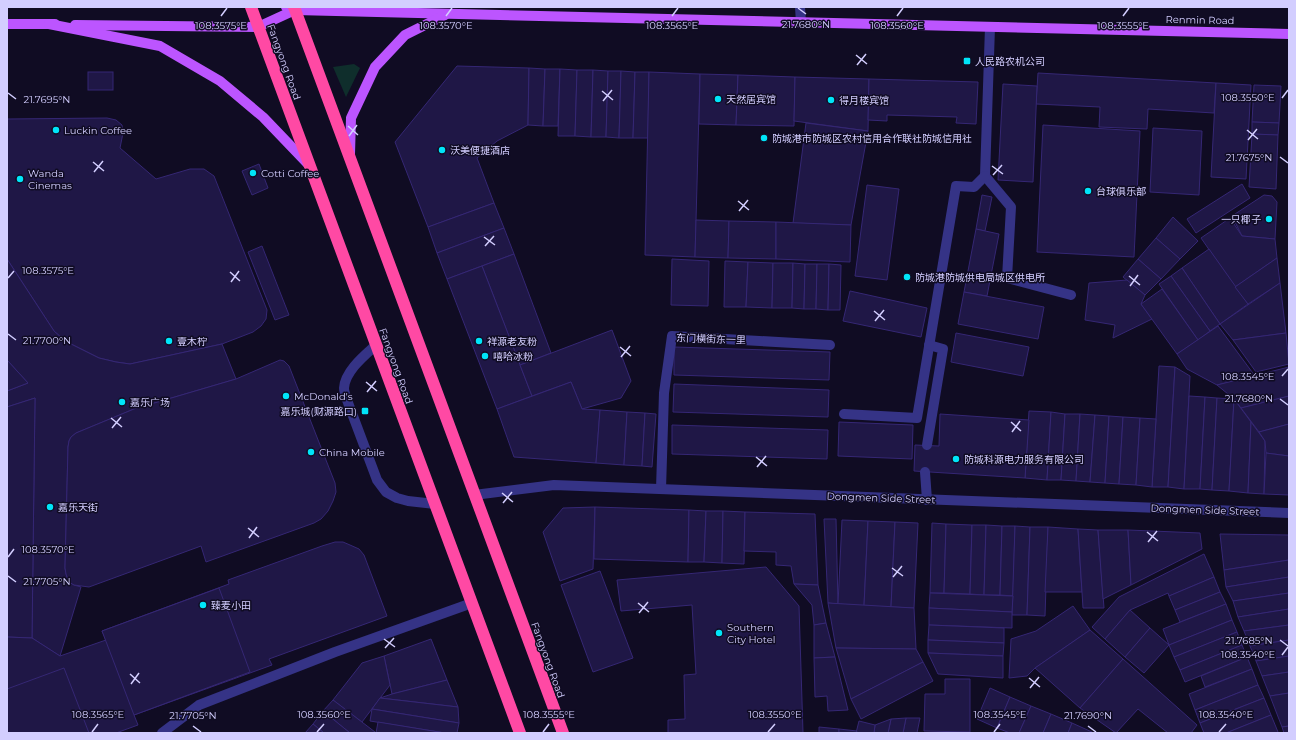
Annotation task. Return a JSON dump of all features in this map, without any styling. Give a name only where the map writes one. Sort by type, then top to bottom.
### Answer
[{"type":"highway","name":"Fangyong Road","points":[[251,7],[520,733]]},
{"type":"highway","name":"Fangyong Road","points":[[291,8],[350,158],[563,733]]},
{"type":"main road","points":[[350,158],[351,118],[375,67],[405,35],[447,14],[437,7]]},
{"type":"main road","points":[[7,24],[258,27],[291,8]]},
{"type":"main road","name":"Renmin Road","points":[[291,8],[447,14],[1289,34]]},
{"type":"main road","points":[[49,24],[160,46],[220,81],[263,117],[310,166]]},
{"type":"street","points":[[800,7],[802,23]]},
{"type":"street","points":[[990,27],[985,176],[1012,207],[1007,278],[1071,295]]},
{"type":"street","points":[[844,414],[917,418],[956,186],[974,187],[985,176]]},
{"type":"street","name":"东门横街东一里","points":[[661,489],[664,393],[672,336],[830,345]]},
{"type":"street","points":[[376,345],[357,363],[347,377],[344,388],[347,400],[377,480],[386,492],[408,502],[435,504]]},
{"type":"street","points":[[927,445],[943,349],[929,345]]},
{"type":"street","points":[[925,472],[927,500]]},
{"type":"street","name":"Dongmen Side Street","points":[[474,494],[554,485],[1289,513]]},
{"type":"street","points":[[162,733],[198,705],[335,652],[472,603]]},
{"type":"green space","points":[[354,64],[360,68],[346,97],[333,67]]},
{"type":"building","name":"沃美便捷酒店","points":[[457,66],[529,68],[528,125],[497,141],[477,158],[494,203],[428,227],[395,142]]},
{"type":"building","points":[[529,68],[545,69],[543,126],[528,125]]},
{"type":"building","points":[[545,69],[560,69],[558,126],[543,126]]},
{"type":"building","points":[[560,69],[577,70],[575,136],[558,136]]},
{"type":"building","points":[[577,70],[593,70],[591,137],[575,136]]},
{"type":"building","points":[[593,70],[608,71],[606,137],[591,137]]},
{"type":"building","points":[[608,71],[621,71],[619,138],[606,137]]},
{"type":"building","points":[[621,71],[635,72],[633,138],[619,138]]},
{"type":"building","points":[[88,72],[113,72],[113,90],[88,90]]},
{"type":"building","points":[[635,72],[649,72],[648,138],[633,138]]},
{"type":"building","points":[[649,72],[700,74],[695,257],[645,255]]},
{"type":"building","points":[[1038,73],[1216,83],[1214,113],[1148,109],[1147,129],[1099,127],[1100,107],[1036,104]]},
{"type":"building","name":"天然居宾馆","points":[[700,74],[738,75],[736,125],[699,124]]},
{"type":"building","points":[[738,75],[795,77],[794,126],[736,125]]},
{"type":"building","name":"得月楼宾馆","points":[[795,77],[869,79],[868,131],[794,121]]},
{"type":"building","points":[[869,79],[978,82],[976,124],[956,123],[957,117],[887,115],[887,121],[868,120]]},
{"type":"building","points":[[1216,83],[1251,85],[1246,179],[1211,177]]},
{"type":"building","points":[[1003,84],[1037,86],[1033,182],[998,180]]},
{"type":"building","points":[[1254,85],[1281,86],[1279,123],[1252,122]]},
{"type":"building","points":[[107,118],[116,120],[122,125],[123,133],[120,148],[156,179],[190,169],[204,169],[214,176],[267,310],[266,319],[261,326],[253,332],[222,344],[130,364],[99,358],[71,344],[54,331],[7,259],[7,119]]},
{"type":"building","points":[[1252,122],[1279,123],[1278,135],[1252,134]]},
{"type":"building","points":[[806,123],[868,131],[851,225],[793,223]]},
{"type":"building","name":"台球俱乐部","points":[[1043,125],[1140,131],[1134,257],[1037,252]]},
{"type":"building","points":[[1153,128],[1202,131],[1199,195],[1150,192]]},
{"type":"building","points":[[1252,134],[1278,135],[1276,189],[1249,187]]},
{"type":"building","points":[[259,164],[268,188],[252,195],[242,171]]},
{"type":"building","points":[[1242,184],[1250,198],[1196,233],[1187,219]]},
{"type":"building","points":[[867,185],[899,189],[887,280],[855,276]]},
{"type":"building","points":[[982,195],[992,197],[985,231],[976,229]]},
{"type":"building","points":[[1264,195],[1272,196],[1277,202],[1275,239],[1242,236],[1232,216]]},
{"type":"building","points":[[494,203],[504,228],[437,253],[428,227]]},
{"type":"building","points":[[1173,217],[1198,241],[1180,259],[1156,238]]},
{"type":"building","points":[[1230,218],[1242,236],[1275,239],[1277,258],[1235,287],[1201,238]]},
{"type":"building","points":[[696,220],[729,221],[728,258],[695,257]]},
{"type":"building","points":[[729,221],[776,222],[776,259],[728,258]]},
{"type":"building","points":[[776,222],[851,225],[850,262],[776,259]]},
{"type":"building","points":[[504,228],[514,254],[447,279],[437,253]]},
{"type":"building","points":[[976,229],[999,234],[987,296],[964,292]]},
{"type":"building","points":[[1156,238],[1180,259],[1161,279],[1138,259]]},
{"type":"building","points":[[262,246],[289,315],[275,320],[248,252]]},
{"type":"building","points":[[1209,249],[1248,304],[1220,324],[1182,268]]},
{"type":"building","points":[[514,254],[551,353],[520,365],[482,266]]},
{"type":"building","points":[[1277,258],[1280,283],[1248,304],[1235,287]]},
{"type":"building","name":"嘉乐天街","points":[[7,259],[54,331],[71,344],[99,358],[130,364],[222,344],[236,379],[134,409],[76,433],[71,437],[68,447],[65,568],[69,582],[81,587],[60,656],[32,638],[35,398],[7,407],[7,391],[28,383],[7,360]]},
{"type":"building","points":[[672,259],[709,261],[708,306],[671,305]]},
{"type":"building","points":[[1138,259],[1161,279],[1145,295],[1123,277]]},
{"type":"building","points":[[725,261],[748,262],[746,307],[724,307]]},
{"type":"building","points":[[748,262],[773,263],[772,308],[746,307]]},
{"type":"building","points":[[773,263],[793,263],[792,308],[772,308]]},
{"type":"building","points":[[793,263],[805,264],[804,309],[792,308]]},
{"type":"building","points":[[805,264],[817,264],[816,309],[804,309]]},
{"type":"building","points":[[817,264],[829,264],[828,310],[816,309]]},
{"type":"building","points":[[829,264],[841,265],[840,310],[828,310]]},
{"type":"building","points":[[482,266],[532,396],[497,409],[447,279]]},
{"type":"building","points":[[1182,268],[1220,324],[1210,331],[1171,276]]},
{"type":"building","points":[[1171,276],[1210,331],[1198,340],[1159,284]]},
{"type":"building","points":[[1127,280],[1145,295],[1141,304],[1152,319],[1113,338],[1115,325],[1085,320],[1089,283]]},
{"type":"building","points":[[1280,283],[1286,333],[1233,340],[1220,324]]},
{"type":"building","points":[[1162,289],[1198,340],[1177,354],[1141,304]]},
{"type":"building","points":[[850,291],[927,308],[921,337],[843,321]]},
{"type":"building","points":[[964,292],[1044,307],[1038,339],[958,324]]},
{"type":"building","points":[[1218,326],[1255,376],[1217,385],[1187,369],[1177,354]]},
{"type":"building","points":[[612,330],[631,381],[621,398],[582,409],[571,382],[532,396],[520,365]]},
{"type":"building","points":[[956,333],[1029,347],[1023,376],[951,362]]},
{"type":"building","points":[[1286,333],[1289,364],[1256,372],[1233,340]]},
{"type":"building","points":[[674,347],[830,352],[829,380],[674,375]]},
{"type":"building","points":[[7,360],[28,383],[7,391]]},
{"type":"building","points":[[280,360],[284,361],[289,366],[335,483],[336,492],[333,501],[328,511],[321,519],[314,523],[206,562],[201,546],[89,587],[74,585],[69,582],[65,568],[68,447],[71,437],[76,433],[134,409],[236,379]]},
{"type":"building","points":[[1159,366],[1175,367],[1168,487],[1152,487]]},
{"type":"building","points":[[1175,367],[1190,376],[1184,489],[1168,487]]},
{"type":"building","points":[[1289,367],[1289,396],[1241,408],[1234,399],[1217,385]]},
{"type":"building","points":[[571,382],[582,409],[600,410],[596,463],[514,457],[497,409]]},
{"type":"building","points":[[674,384],[829,390],[828,417],[673,412]]},
{"type":"building","points":[[1189,396],[1205,397],[1200,489],[1184,489]]},
{"type":"building","points":[[1289,396],[1289,424],[1259,432],[1241,408]]},
{"type":"building","points":[[1205,397],[1217,398],[1212,490],[1200,489]]},
{"type":"building","points":[[35,398],[32,638],[7,637],[7,407]]},
{"type":"building","points":[[1217,398],[1234,399],[1229,491],[1212,490]]},
{"type":"building","points":[[1234,399],[1251,422],[1248,493],[1229,491]]},
{"type":"building","points":[[600,410],[627,412],[624,465],[596,463]]},
{"type":"building","points":[[1029,411],[1051,412],[1047,480],[1025,478]]},
{"type":"building","points":[[627,412],[645,413],[642,466],[624,465]]},
{"type":"building","points":[[1051,412],[1065,414],[1061,480],[1047,480]]},
{"type":"building","points":[[645,413],[656,414],[652,467],[642,466]]},
{"type":"building","points":[[940,414],[1029,420],[1025,478],[914,471],[915,445],[939,446]]},
{"type":"building","points":[[1065,414],[1080,414],[1076,481],[1061,480]]},
{"type":"building","points":[[1080,414],[1095,415],[1090,482],[1076,481]]},
{"type":"building","points":[[1095,415],[1109,416],[1105,483],[1090,482]]},
{"type":"building","points":[[1109,416],[1123,417],[1119,484],[1105,483]]},
{"type":"building","points":[[1123,417],[1140,418],[1136,485],[1119,484]]},
{"type":"building","points":[[1140,418],[1156,419],[1152,487],[1136,485]]},
{"type":"building","points":[[839,422],[913,425],[912,459],[838,456]]},
{"type":"building","points":[[1251,422],[1265,441],[1264,494],[1248,493]]},
{"type":"building","points":[[1289,424],[1289,456],[1266,453],[1265,441],[1259,432]]},
{"type":"building","points":[[672,425],[828,430],[827,459],[672,454]]},
{"type":"building","points":[[1266,453],[1289,456],[1289,495],[1264,494]]},
{"type":"building","points":[[595,507],[593,569],[560,581],[543,532],[563,508]]},
{"type":"building","points":[[595,507],[689,510],[688,562],[594,559]]},
{"type":"building","points":[[689,510],[706,511],[704,562],[688,562]]},
{"type":"building","points":[[706,511],[723,511],[722,563],[704,562]]},
{"type":"building","points":[[723,511],[745,512],[744,564],[722,563]]},
{"type":"building","points":[[745,512],[815,514],[818,585],[794,584],[791,566],[776,565],[776,552],[744,551]]},
{"type":"building","points":[[824,519],[836,519],[838,604],[828,603]]},
{"type":"building","points":[[842,520],[868,521],[864,606],[838,604]]},
{"type":"building","points":[[868,521],[895,522],[891,607],[864,606]]},
{"type":"building","points":[[895,522],[918,523],[914,608],[891,607]]},
{"type":"building","points":[[932,523],[946,524],[944,593],[930,593]]},
{"type":"building","points":[[946,524],[972,525],[970,594],[944,593]]},
{"type":"building","points":[[972,525],[986,525],[984,595],[970,594]]},
{"type":"building","points":[[986,525],[1002,526],[1000,595],[984,595]]},
{"type":"building","points":[[1002,526],[1015,526],[1013,596],[1000,595]]},
{"type":"building","points":[[1015,526],[1030,527],[1027,615],[1012,615]]},
{"type":"building","points":[[1030,527],[1048,527],[1045,616],[1027,615]]},
{"type":"building","points":[[1048,527],[1078,529],[1082,592],[1045,592]]},
{"type":"building","points":[[1078,529],[1098,530],[1104,608],[1083,608]]},
{"type":"building","points":[[1098,530],[1128,530],[1131,585],[1103,599]]},
{"type":"building","points":[[1128,530],[1200,533],[1202,549],[1131,585]]},
{"type":"building","points":[[1220,534],[1289,535],[1289,560],[1224,570]]},
{"type":"building","points":[[335,542],[343,542],[359,549],[364,555],[387,616],[269,659],[272,665],[134,715],[138,725],[116,733],[7,733],[7,637],[32,638],[60,656],[106,640],[102,631],[229,584],[228,580]]},
{"type":"building","points":[[1204,554],[1214,577],[1169,596],[1168,593],[1130,610],[1105,639],[1092,627],[1119,597]]},
{"type":"building","points":[[1289,560],[1289,577],[1226,587],[1224,570]]},
{"type":"building","name":"Southern City Hotel","points":[[766,567],[799,606],[803,733],[668,733],[668,720],[685,719],[684,675],[696,674],[692,605],[621,611],[617,580]]},
{"type":"building","points":[[600,571],[633,658],[593,672],[561,585]]},
{"type":"building","points":[[1214,577],[1220,592],[1175,610],[1169,596]]},
{"type":"building","points":[[1289,577],[1289,593],[1233,601],[1226,587]]},
{"type":"building","points":[[794,584],[818,585],[826,623],[814,625],[812,605]]},
{"type":"building","points":[[219,588],[250,672],[134,715],[102,631]]},
{"type":"building","points":[[1220,592],[1226,604],[1180,622],[1175,610]]},
{"type":"building","points":[[930,593],[1013,596],[1012,612],[929,608]]},
{"type":"building","points":[[1289,593],[1289,609],[1238,617],[1233,601]]},
{"type":"building","points":[[828,603],[914,608],[916,649],[836,648]]},
{"type":"building","points":[[1226,604],[1232,620],[1169,645],[1163,629]]},
{"type":"building","points":[[1073,606],[1090,630],[1035,668],[1027,676],[1009,678],[1011,639],[1036,631]]},
{"type":"building","points":[[929,608],[1012,612],[1012,628],[929,625]]},
{"type":"building","points":[[1289,609],[1289,625],[1244,631],[1238,617]]},
{"type":"building","points":[[1130,610],[1150,628],[1125,657],[1105,639]]},
{"type":"building","points":[[1232,620],[1237,632],[1174,657],[1169,645]]},
{"type":"building","points":[[826,623],[835,657],[814,658],[814,625]]},
{"type":"building","points":[[929,625],[1004,628],[1004,643],[928,640]]},
{"type":"building","points":[[1289,625],[1289,640],[1250,646],[1244,631]]},
{"type":"building","points":[[1150,628],[1169,645],[1144,673],[1125,657]]},
{"type":"building","points":[[1090,630],[1123,659],[1080,708],[1035,668]]},
{"type":"building","points":[[1237,632],[1242,645],[1180,670],[1174,657]]},
{"type":"building","points":[[431,639],[447,680],[392,694],[384,656]]},
{"type":"building","points":[[928,640],[1004,643],[1003,656],[928,653]]},
{"type":"building","points":[[1289,640],[1289,656],[1256,661],[1250,646]]},
{"type":"building","points":[[1242,645],[1247,657],[1185,682],[1180,670]]},
{"type":"building","points":[[836,648],[916,649],[923,662],[851,699]]},
{"type":"building","points":[[928,653],[1003,656],[1003,678],[938,674]]},
{"type":"building","points":[[384,656],[390,685],[362,722],[333,700],[362,663]]},
{"type":"building","points":[[1289,656],[1289,672],[1262,676],[1256,661]]},
{"type":"building","points":[[835,657],[848,710],[828,711],[827,696],[815,697],[814,658]]},
{"type":"building","points":[[1247,657],[1252,669],[1205,687],[1201,676]]},
{"type":"building","points":[[1123,659],[1197,725],[1191,733],[1168,733],[1138,709],[1116,733],[1080,708]]},
{"type":"building","points":[[923,662],[933,681],[861,719],[851,699]]},
{"type":"building","points":[[64,668],[89,733],[7,733],[7,689]]},
{"type":"building","points":[[1252,669],[1258,685],[1195,710],[1189,694]]},
{"type":"building","points":[[1289,672],[1289,693],[1270,696],[1262,676]]},
{"type":"building","points":[[945,679],[970,679],[970,732],[924,731],[925,694],[945,694]]},
{"type":"building","points":[[447,680],[458,707],[380,698],[392,694]]},
{"type":"building","points":[[1258,685],[1264,698],[1200,723],[1195,710]]},
{"type":"building","points":[[990,688],[1010,697],[997,728],[977,719]]},
{"type":"building","points":[[1289,693],[1289,726],[1282,727],[1270,696]]},
{"type":"building","points":[[1010,697],[1031,706],[1019,733],[1010,733],[997,728]]},
{"type":"building","points":[[380,698],[458,707],[459,723],[372,709]]},
{"type":"building","points":[[1264,698],[1271,715],[1226,733],[1204,733],[1200,723]]},
{"type":"building","points":[[333,700],[375,732],[350,733],[323,711]]},
{"type":"building","points":[[1031,706],[1051,714],[1043,733],[1019,733]]},
{"type":"building","points":[[372,709],[459,723],[457,733],[445,733],[370,721]]},
{"type":"building","points":[[323,711],[350,733],[324,733],[313,724]]},
{"type":"building","points":[[1051,714],[1072,723],[1068,733],[1043,733]]},
{"type":"building","points":[[1271,715],[1278,732],[1226,733]]},
{"type":"building","points":[[906,718],[920,718],[917,733],[903,733]]},
{"type":"building","points":[[906,718],[903,733],[888,733],[891,719]]},
{"type":"building","points":[[891,719],[888,733],[874,733],[875,725]]},
{"type":"building","points":[[859,721],[875,725],[874,733],[856,733]]},
{"type":"building","points":[[378,722],[445,733],[376,733]]},
{"type":"building","points":[[1072,723],[1092,732],[1092,733],[1068,733]]},
{"type":"building","points":[[313,724],[324,733],[305,733]]},
{"type":"building","points":[[1289,726],[1289,733],[1284,733],[1282,727]]},
{"type":"building","points":[[819,727],[839,729],[839,733],[819,733]]},
{"type":"building","points":[[839,729],[857,731],[856,733],[839,733]]},
{"type":"place","name":"人民路农机公司","points":[[967,61]]},
{"type":"place","name":"天然居宾馆","points":[[718,99]]},
{"type":"place","name":"得月楼宾馆","points":[[831,100]]},
{"type":"place","name":"Luckin Coffee","points":[[56,130]]},
{"type":"place","name":"防城港市防城区农村信用合作联社防城信用社","points":[[764,138]]},
{"type":"place","name":"沃美便捷酒店","points":[[442,150]]},
{"type":"place","name":"Cotti Coffee","points":[[253,173]]},
{"type":"place","name":"Wanda Cinemas","points":[[20,179]]},
{"type":"place","name":"台球俱乐部","points":[[1088,191]]},
{"type":"place","name":"一只椰子","points":[[1269,219]]},
{"type":"place","name":"防城港防城供电局城区供电所","points":[[907,277]]},
{"type":"place","name":"壹木柠","points":[[169,341]]},
{"type":"place","name":"祥源老友粉","points":[[479,341]]},
{"type":"place","name":"嘻哈冰粉","points":[[485,356]]},
{"type":"place","name":"McDonald's","points":[[286,396]]},
{"type":"place","name":"嘉乐广场","points":[[122,402]]},
{"type":"place","name":"嘉乐城(财源路口)","points":[[365,411]]},
{"type":"place","name":"China Mobile","points":[[311,452]]},
{"type":"place","name":"防城科源电力服务有限公司","points":[[956,459]]},
{"type":"place","name":"嘉乐天街","points":[[50,507]]},
{"type":"place","name":"臻麦小田","points":[[203,605]]},
{"type":"place","name":"Southern City Hotel","points":[[719,633]]}]
